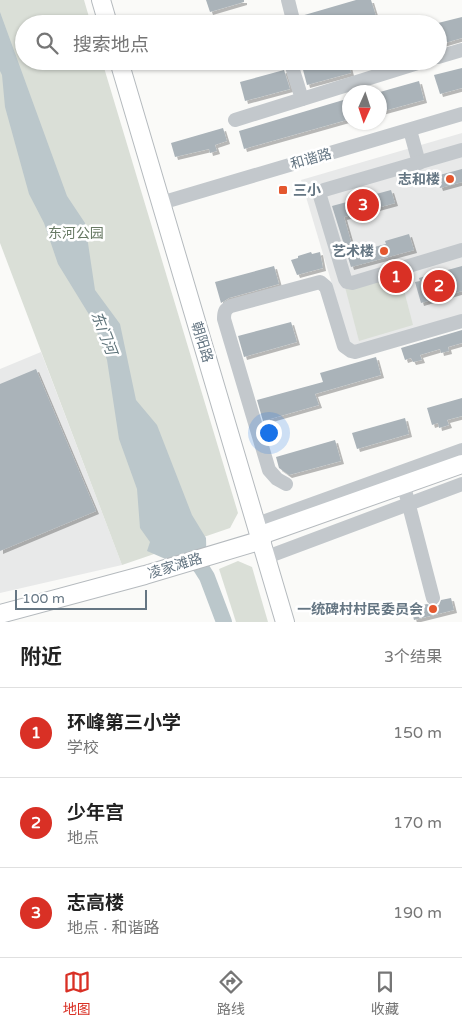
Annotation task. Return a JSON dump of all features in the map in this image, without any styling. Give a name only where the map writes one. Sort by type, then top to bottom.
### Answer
[{"type":"main road","points":[[101,0],[105,15]]},
{"type":"main road","name":"朝阳路","points":[[122,70],[285,622]]},
{"type":"main road","name":"凌家滩路","points":[[262,540],[462,464]]},
{"type":"main road","name":"凌家滩路","points":[[0,614],[145,575],[407,499],[462,474]]},
{"type":"street","points":[[288,0],[292,15]]},
{"type":"street","points":[[447,54],[462,50]]},
{"type":"street","points":[[293,70],[302,99]]},
{"type":"street","points":[[235,120],[395,70]]},
{"type":"street","name":"和谐路","points":[[161,203],[462,114]]},
{"type":"street","points":[[410,130],[419,163]]},
{"type":"street","points":[[462,150],[324,190],[320,196],[345,279],[348,282],[352,283],[462,250]]},
{"type":"street","points":[[286,484],[276,479],[269,470],[224,319],[225,311],[228,308],[320,282],[326,287],[344,346],[355,352],[462,321]]},
{"type":"street","points":[[262,540],[462,450]]},
{"type":"street","points":[[433,598],[407,499],[462,484]]},
{"type":"shaded area","points":[[462,133],[462,316],[351,348],[301,180]]},
{"type":"shaded area","points":[[41,352],[122,565],[0,593],[0,369]]},
{"type":"green space","name":"东河公园","points":[[0,0],[84,0],[88,15],[15,15],[15,70],[105,70],[238,513],[230,528],[122,565],[0,243]]},
{"type":"green space","points":[[399,271],[413,325],[359,341],[345,287]]},
{"type":"green space","points":[[238,561],[252,567],[268,622],[236,622],[219,569]]},
{"type":"water","points":[[0,12],[15,53],[15,70],[21,70],[67,196],[85,223],[95,290],[120,324],[136,400],[157,425],[192,515],[206,538],[207,577],[147,551],[150,542],[140,528],[137,489],[119,439],[107,360],[93,321],[58,264],[44,223],[29,194],[5,107],[0,71]]},
{"type":"building","points":[[206,0],[244,0],[244,2],[210,12]]},
{"type":"building","points":[[356,0],[371,0],[376,15],[304,15]]},
{"type":"building","points":[[462,17],[462,38],[447,42],[447,21]]},
{"type":"building","points":[[462,68],[462,88],[440,94],[434,75]]},
{"type":"building","points":[[284,70],[290,89],[245,101],[240,82]]},
{"type":"building","points":[[303,70],[350,70],[351,73],[307,85]]},
{"type":"building","points":[[419,81],[424,100],[387,110],[387,90]]},
{"type":"building","points":[[342,100],[342,121],[244,149],[239,131]]},
{"type":"building","points":[[223,128],[227,141],[215,145],[217,151],[210,153],[209,149],[175,157],[171,143]]},
{"type":"building","name":"志和楼","points":[[462,169],[462,182],[440,188],[436,176]]},
{"type":"building","points":[[391,190],[395,203],[344,217],[354,252],[386,244],[385,241],[409,234],[414,250],[351,267],[332,206]]},
{"type":"building","points":[[311,252],[312,254],[320,252],[323,268],[297,275],[291,260]]},
{"type":"building","points":[[274,266],[279,284],[229,298],[221,303],[215,282]]},
{"type":"building","points":[[462,266],[462,291],[421,303],[415,282],[420,281],[419,278]]},
{"type":"building","points":[[291,322],[297,342],[244,357],[238,336]]},
{"type":"building","points":[[462,330],[462,343],[448,347],[449,351],[441,353],[440,349],[420,355],[422,360],[413,362],[411,358],[405,360],[401,348]]},
{"type":"building","points":[[376,357],[381,375],[315,394],[319,405],[263,421],[257,400],[323,382],[320,373]]},
{"type":"building","points":[[36,369],[96,511],[0,551],[0,384]]},
{"type":"building","points":[[462,398],[462,416],[447,420],[449,425],[439,428],[438,423],[432,425],[427,408]]},
{"type":"building","points":[[405,418],[409,434],[357,449],[352,433]]},
{"type":"building","points":[[335,440],[341,461],[289,475],[279,468],[276,457]]},
{"type":"building","name":"一统碑村村民委员会","points":[[451,598],[454,610],[414,620],[411,608],[427,604],[435,607],[439,605],[441,600]]},
{"type":"waterway","name":"东门河","points":[[195,558],[207,577],[224,622]]},
{"type":"place","name":"志和楼","points":[[450,179]]},
{"type":"place","name":"三小","points":[[283,190]]},
{"type":"place","name":"志高楼","points":[[363,205]]},
{"type":"place","name":"艺术楼","points":[[384,251]]},
{"type":"place","name":"环峰第三小学","points":[[396,277]]},
{"type":"place","name":"少年宫","points":[[439,286]]},
{"type":"place","name":"一统碑村村民委员会","points":[[433,609]]}]
